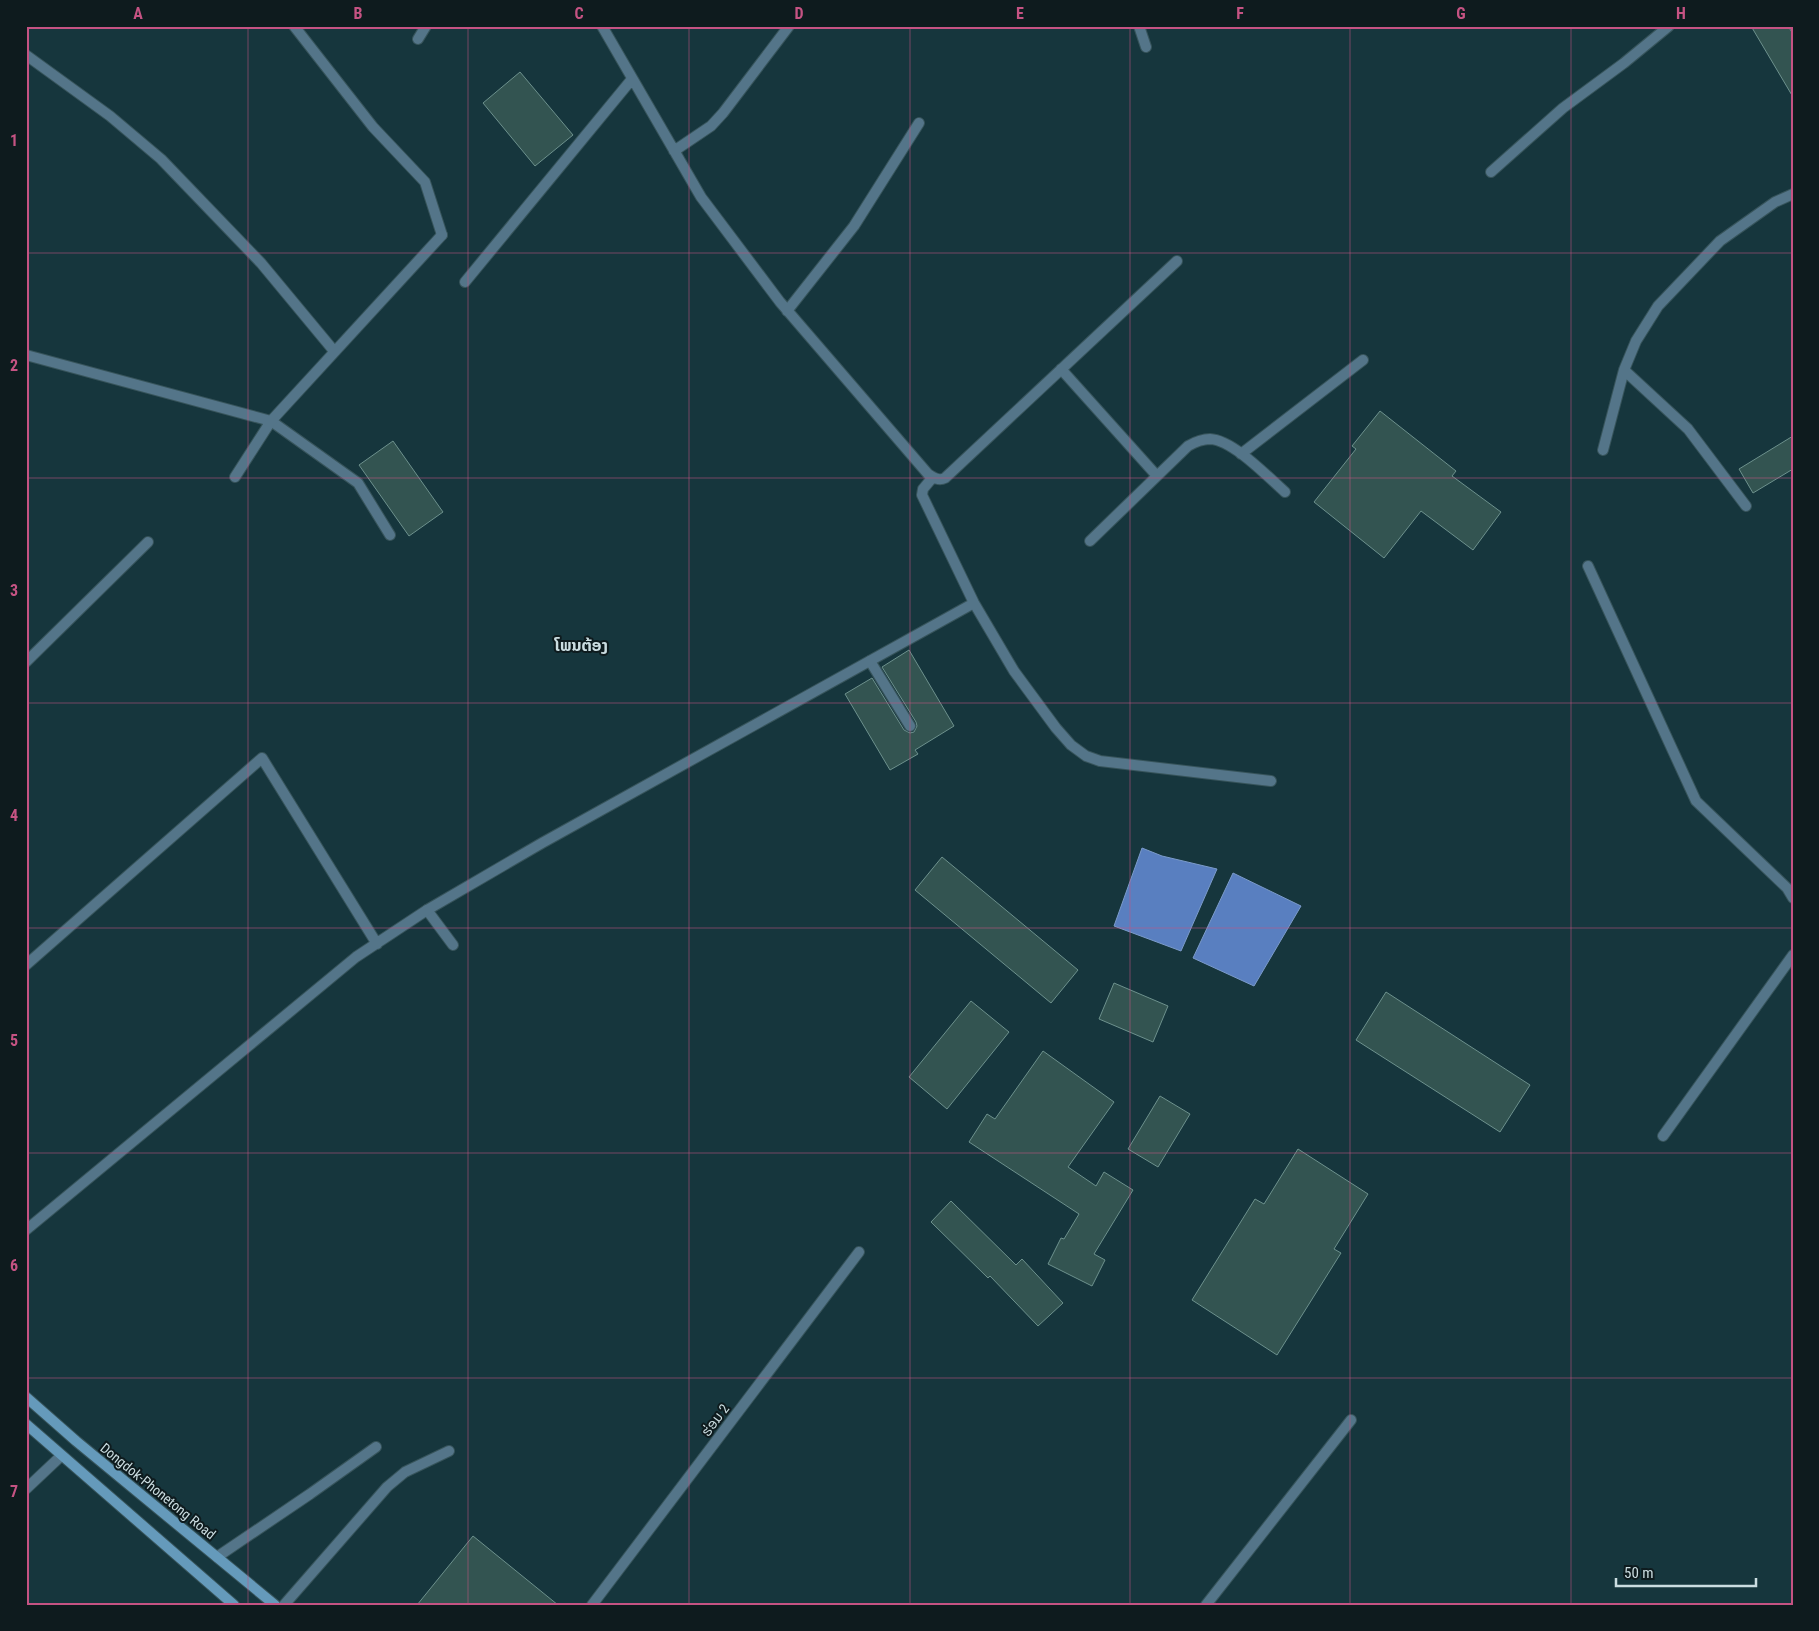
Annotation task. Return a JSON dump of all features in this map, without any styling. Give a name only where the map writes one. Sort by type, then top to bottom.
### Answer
[{"type":"main road","name":"Dongdok-Phonetong Road","points":[[26,1396],[76,1441],[275,1605]]},
{"type":"main road","points":[[26,1424],[234,1605]]},
{"type":"street","points":[[235,477],[271,421],[442,235],[425,182],[373,127],[294,26]]},
{"type":"street","points":[[418,39],[426,26]]},
{"type":"street","points":[[602,26],[701,197],[787,311],[928,474],[933,477],[941,480],[945,478],[1177,261]]},
{"type":"street","points":[[674,151],[717,120],[789,26]]},
{"type":"street","points":[[1139,26],[1146,47]]},
{"type":"street","points":[[1491,172],[1563,108],[1670,26]]},
{"type":"street","points":[[26,55],[110,116],[161,159],[261,263],[334,351]]},
{"type":"street","points":[[465,282],[632,79]]},
{"type":"street","points":[[787,311],[854,226],[919,123]]},
{"type":"street","points":[[1603,450],[1624,370],[1636,341],[1658,306],[1720,241],[1767,208],[1793,194]]},
{"type":"street","points":[[26,355],[271,421],[358,483],[390,535]]},
{"type":"street","points":[[1241,454],[1363,360]]},
{"type":"street","points":[[1061,369],[1157,476]]},
{"type":"street","points":[[1624,370],[1688,429],[1746,506]]},
{"type":"street","points":[[1090,540],[1188,446],[1199,440],[1210,439],[1229,444],[1285,492]]},
{"type":"street","points":[[933,477],[923,489],[922,494],[974,603],[1014,671],[1066,740],[1086,756],[1100,761],[1271,781]]},
{"type":"street","points":[[26,662],[148,542]]},
{"type":"street","points":[[1588,566],[1696,801],[1787,888],[1793,898]]},
{"type":"street","points":[[26,1230],[348,963],[427,910],[542,843],[974,603]]},
{"type":"street","points":[[870,661],[910,726]]},
{"type":"street","points":[[26,965],[262,758],[377,944]]},
{"type":"street","points":[[427,910],[453,945]]},
{"type":"street","points":[[1663,1136],[1793,955]]},
{"type":"street","name":"ຮ່ອມ 2","points":[[592,1605],[859,1252]]},
{"type":"street","points":[[1206,1605],[1351,1420]]},
{"type":"street","points":[[217,1557],[310,1494],[376,1446]]},
{"type":"street","points":[[284,1605],[387,1487],[405,1472],[449,1451]]},
{"type":"street","points":[[26,1489],[61,1456]]},
{"type":"water","points":[[1142,848],[1162,856],[1217,869],[1181,951],[1114,926]]},
{"type":"water","points":[[1233,873],[1301,906],[1254,986],[1193,958]]},
{"type":"building","points":[[1751,26],[1788,26],[1793,34],[1793,97]]},
{"type":"building","points":[[520,72],[573,135],[535,166],[483,103]]},
{"type":"building","points":[[1380,411],[1456,471],[1452,476],[1501,512],[1473,550],[1421,511],[1384,558],[1314,502],[1356,449],[1352,446]]},
{"type":"building","points":[[1793,436],[1793,469],[1753,493],[1739,469]]},
{"type":"building","points":[[393,441],[443,512],[409,536],[359,465]]},
{"type":"building","points":[[909,650],[954,726],[915,750],[918,754],[890,770],[845,694],[872,678],[904,730],[910,733],[914,732],[917,726],[916,722],[882,667]]},
{"type":"building","points":[[942,857],[1078,970],[1051,1003],[915,890]]},
{"type":"building","points":[[1114,983],[1168,1006],[1153,1042],[1099,1019]]},
{"type":"building","points":[[1386,992],[1530,1085],[1500,1132],[1356,1040]]},
{"type":"building","points":[[971,1001],[1009,1032],[947,1109],[909,1077]]},
{"type":"building","points":[[1043,1051],[1114,1102],[1068,1167],[1096,1186],[1104,1172],[1133,1190],[1094,1254],[1105,1260],[1092,1286],[1048,1264],[1061,1238],[1064,1239],[1079,1214],[969,1142],[987,1114],[995,1119]]},
{"type":"building","points":[[1160,1096],[1190,1114],[1158,1167],[1128,1149]]},
{"type":"building","points":[[1298,1149],[1368,1194],[1334,1249],[1341,1253],[1277,1355],[1192,1300],[1255,1199],[1264,1204]]},
{"type":"building","points":[[951,1201],[1016,1265],[1022,1259],[1063,1303],[1038,1326],[990,1276],[988,1278],[931,1222]]},
{"type":"building","points":[[473,1536],[558,1605],[417,1605]]},
{"type":"district","name":"ໂພນຕ້ອງ","points":[[581,645]]}]
